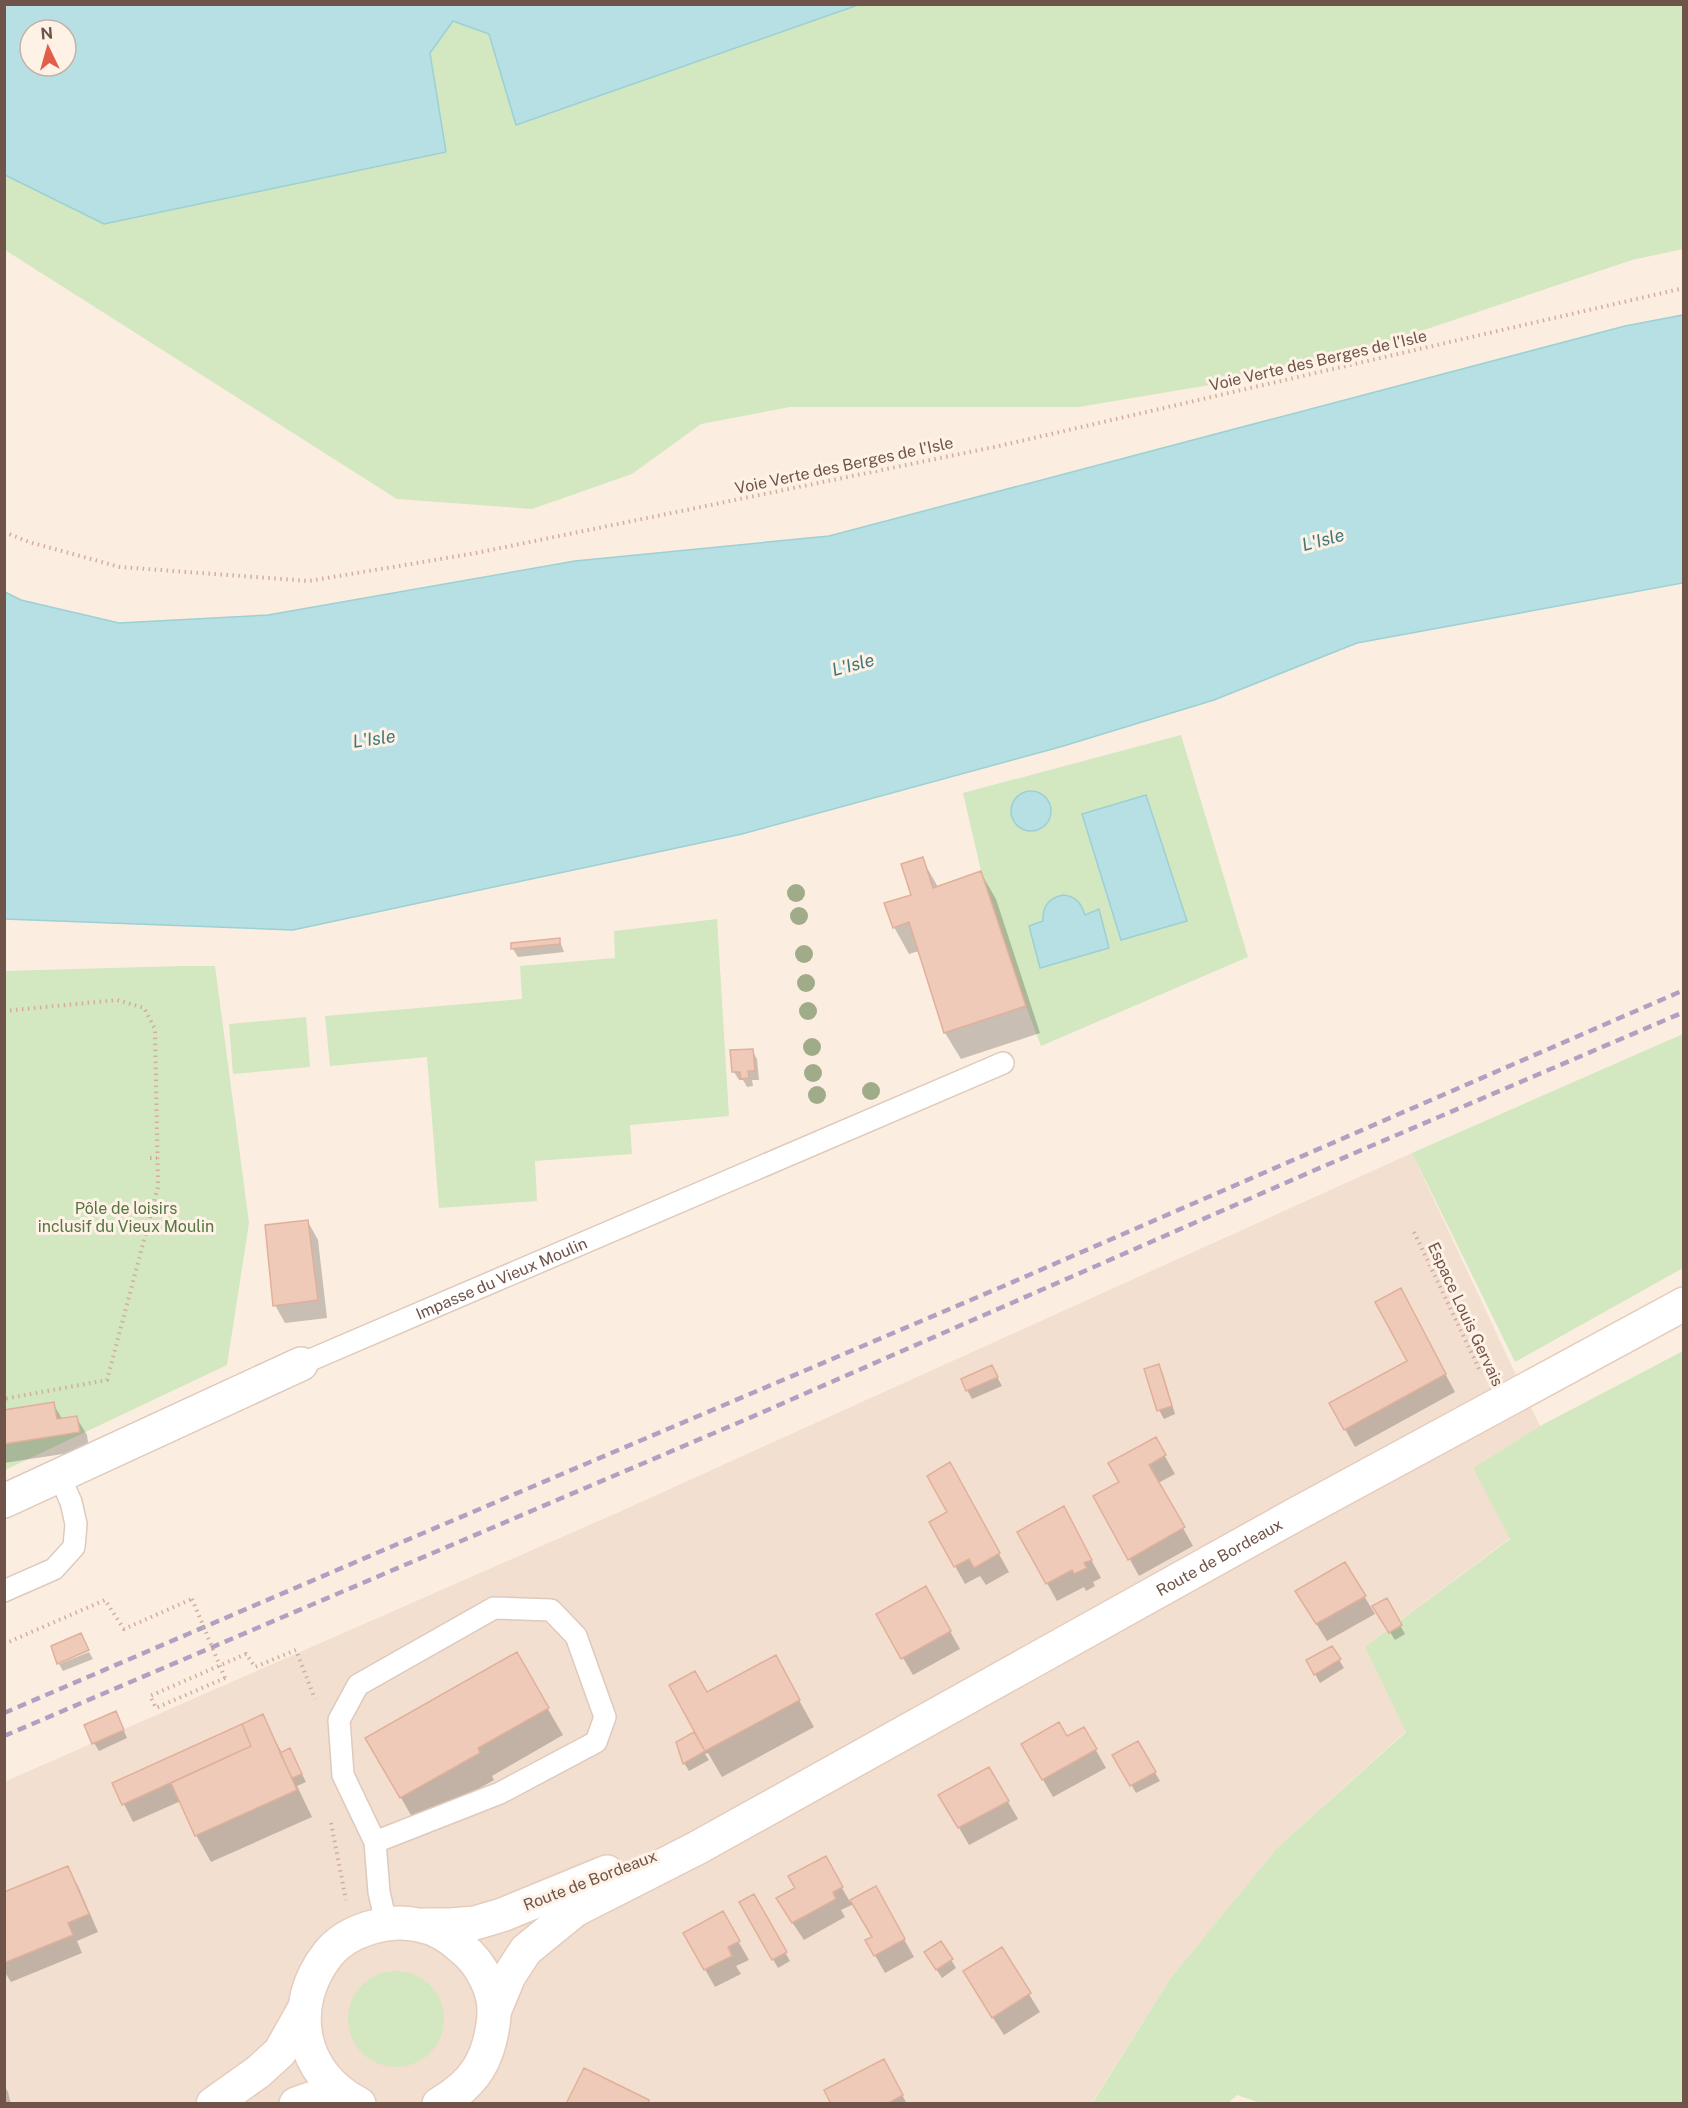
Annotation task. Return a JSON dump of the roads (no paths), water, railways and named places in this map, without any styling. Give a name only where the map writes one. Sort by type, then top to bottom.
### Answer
[{"type":"main road","name":"Route de Bordeaux","points":[[494,2012],[508,1977],[526,1950],[574,1910],[758,1815],[1291,1517],[1683,1304]]},
{"type":"main road","name":"Impasse du Vieux Moulin","points":[[4,1502],[301,1364]]},
{"type":"main road","name":"Route de Bordeaux","points":[[303,2011],[311,1980],[329,1953],[355,1933],[386,1923],[451,1925],[474,1923],[502,1915],[758,1815]]},
{"type":"main road","points":[[418,1924],[447,1935],[471,1956],[488,1982],[494,2012],[491,2042],[479,2071],[450,2100]]},
{"type":"main road","points":[[303,2011],[306,2044],[320,2073],[351,2099]]},
{"type":"main road","points":[[213,2103],[258,2072],[280,2052],[303,2011]]},
{"type":"main road","points":[[296,2103],[310,2099],[351,2099]]},
{"type":"lane","name":"Impasse du Vieux Moulin","points":[[301,1364],[1003,1064]]},
{"type":"lane","points":[[4,1591],[54,1569],[74,1547],[76,1524],[71,1502],[60,1477]]},
{"type":"lane","points":[[375,1842],[500,1793],[596,1742],[604,1717],[601,1707],[576,1636],[551,1610],[494,1608],[358,1685],[339,1720],[343,1775],[375,1842],[379,1892],[386,1923]]},
{"type":"water","points":[[5,4],[858,5],[516,125],[489,34],[453,21],[430,53],[446,152],[104,224],[5,175]]},
{"type":"water","name":"L'Isle","points":[[1683,315],[1683,583],[1357,643],[1214,700],[1060,747],[742,834],[293,930],[5,919],[5,592],[21,600],[119,623],[268,615],[575,561],[829,536],[1625,326]]},
{"type":"water","points":[[1031,791],[1039,792],[1045,797],[1050,803],[1050,819],[1045,825],[1039,830],[1031,831],[1023,830],[1017,825],[1012,819],[1011,811],[1012,803],[1017,797],[1023,792]]},
{"type":"water","points":[[1146,795],[1187,921],[1121,940],[1082,814]]},
{"type":"water","points":[[1063,895],[1077,901],[1085,915],[1099,909],[1109,948],[1040,968],[1029,926],[1043,921],[1047,904]]},
{"type":"railway","points":[[4,1713],[1006,1285],[1684,990]]},
{"type":"railway","points":[[4,1736],[747,1419],[1315,1170],[1684,1012]]},
{"type":"park label","name":"Pôle de loisirs inclusif du Vieux Moulin","points":[[126,1217]]}]
